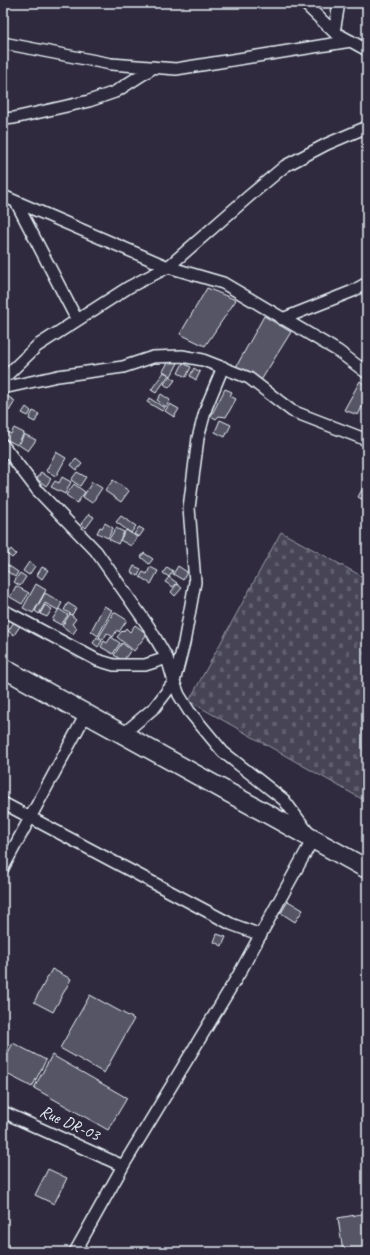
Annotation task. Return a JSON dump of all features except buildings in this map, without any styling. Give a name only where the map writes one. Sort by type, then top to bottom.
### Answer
[{"type":"highway","points":[[3,668],[367,869]]},
{"type":"street","points":[[304,3],[334,32],[367,50]]},
{"type":"street","points":[[334,32],[339,3]]},
{"type":"street","points":[[3,43],[111,64],[176,69],[351,41]]},
{"type":"street","points":[[3,119],[14,118],[89,101],[115,92],[154,68]]},
{"type":"street","points":[[3,379],[37,346],[129,287],[168,267],[285,166],[327,144],[367,126]]},
{"type":"street","points":[[3,196],[168,267],[223,283],[338,351],[367,373]]},
{"type":"street","points":[[16,202],[77,320]]},
{"type":"street","points":[[282,319],[353,291],[367,283]]},
{"type":"street","points":[[3,388],[58,376],[123,367],[153,357],[182,356],[203,360],[249,378],[292,411],[367,440]]},
{"type":"street","points":[[123,734],[155,707],[174,682],[184,642],[195,582],[189,508],[198,438],[206,408],[223,367]]},
{"type":"street","points":[[3,445],[38,491],[96,551],[149,626],[167,658],[179,695],[189,711],[222,752],[284,800],[313,838],[239,974],[123,1166],[75,1252]]},
{"type":"street","points":[[3,610],[97,660],[114,665],[145,665],[167,658]]},
{"type":"street","points":[[3,868],[86,714]]},
{"type":"street","points":[[3,803],[232,924],[261,935]]},
{"type":"street","name":"Rue DR-03","points":[[3,1112],[123,1166]]},
{"type":"green space","points":[[281,532],[367,579],[367,802],[189,701]]}]
